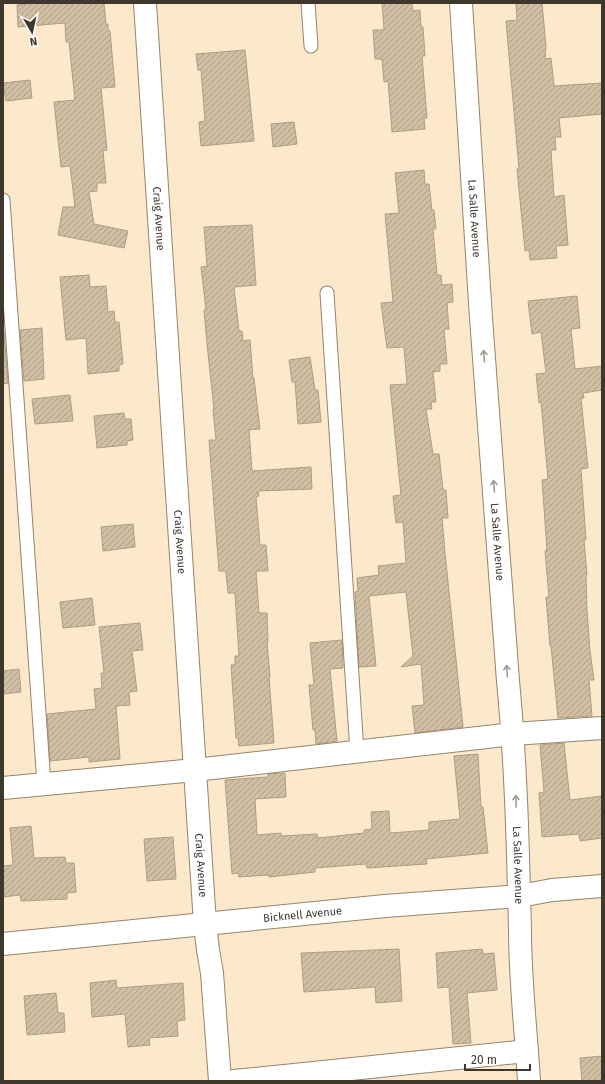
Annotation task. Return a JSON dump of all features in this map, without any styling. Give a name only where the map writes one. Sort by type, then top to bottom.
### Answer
[{"type":"street","name":"Craig Avenue","points":[[145,3],[205,924],[212,973],[220,1081]]},
{"type":"street","name":"La Salle Avenue","points":[[461,3],[482,334],[513,734],[520,896],[520,931],[528,1081]]},
{"type":"street","points":[[3,788],[195,770],[513,734],[602,728]]},
{"type":"street","name":"Bicknell Avenue","points":[[3,944],[385,906],[520,896],[552,890],[602,886]]},
{"type":"street","points":[[234,1081],[527,1051]]},
{"type":"lane","points":[[308,3],[311,46]]},
{"type":"lane","points":[[3,200],[44,784]]},
{"type":"lane","points":[[327,293],[357,752]]},
{"type":"building","points":[[35,3],[104,3],[106,24],[108,24],[108,31],[110,31],[115,87],[101,88],[107,150],[103,151],[106,183],[97,183],[97,191],[89,192],[94,224],[128,231],[124,248],[58,235],[63,207],[75,207],[70,166],[61,167],[54,102],[75,100],[69,42],[66,42],[65,23],[18,27],[17,5]]},
{"type":"building","points":[[382,3],[412,3],[413,11],[420,10],[425,56],[422,56],[427,118],[424,118],[425,129],[392,132],[388,81],[384,82],[382,59],[375,59],[373,30],[384,30]]},
{"type":"building","points":[[516,3],[542,3],[546,46],[545,59],[551,58],[554,86],[602,83],[602,114],[559,118],[561,137],[555,137],[556,150],[551,150],[554,197],[564,195],[568,245],[556,246],[557,258],[530,260],[529,250],[525,251],[517,169],[519,169],[506,21],[517,20]]},
{"type":"building","points":[[245,50],[254,141],[201,146],[199,122],[205,121],[201,70],[198,70],[196,54]]},
{"type":"building","points":[[30,80],[32,98],[6,101],[3,83]]},
{"type":"building","points":[[294,122],[297,144],[273,147],[271,124]]},
{"type":"building","points":[[424,170],[425,184],[429,184],[432,210],[434,210],[436,229],[433,229],[437,275],[441,275],[442,285],[452,284],[453,302],[447,303],[449,329],[444,329],[447,364],[440,364],[440,371],[433,372],[436,402],[431,402],[432,409],[426,409],[433,454],[439,454],[443,490],[446,490],[448,518],[442,518],[463,727],[415,733],[412,706],[424,705],[421,664],[401,667],[413,656],[406,592],[369,596],[376,666],[359,667],[355,592],[358,591],[357,578],[379,575],[378,566],[406,563],[403,522],[396,523],[393,496],[401,495],[390,385],[407,384],[404,347],[387,348],[381,303],[393,302],[385,214],[399,213],[395,173]]},
{"type":"building","points":[[252,225],[256,285],[234,287],[239,331],[242,331],[243,341],[250,340],[253,378],[260,429],[249,430],[252,471],[311,467],[312,489],[258,491],[259,496],[256,497],[260,545],[266,545],[268,571],[256,571],[259,613],[267,613],[267,642],[274,743],[239,746],[238,738],[236,738],[231,665],[235,665],[235,656],[239,656],[235,593],[228,593],[226,573],[225,571],[219,571],[209,440],[216,440],[204,310],[206,310],[201,267],[207,266],[204,227]]},
{"type":"building","points":[[89,275],[90,287],[106,286],[108,312],[114,311],[115,322],[119,322],[123,364],[119,365],[119,371],[88,374],[86,338],[66,340],[60,277]]},
{"type":"building","points":[[577,296],[580,328],[571,329],[575,369],[602,366],[602,390],[583,393],[584,398],[581,398],[588,468],[581,469],[586,540],[584,540],[587,575],[587,611],[594,680],[589,680],[592,716],[558,718],[546,597],[549,597],[545,551],[547,550],[542,480],[548,479],[541,402],[539,403],[536,374],[546,373],[541,332],[532,334],[528,301]]},
{"type":"building","points":[[42,328],[44,379],[24,381],[20,330]]},
{"type":"building","points":[[3,331],[8,383],[3,384]]},
{"type":"building","points":[[310,357],[315,390],[318,390],[321,422],[298,424],[295,382],[292,382],[289,360]]},
{"type":"building","points":[[70,395],[73,421],[35,424],[32,399]]},
{"type":"building","points":[[124,413],[125,419],[131,419],[133,440],[127,441],[127,445],[97,448],[94,416]]},
{"type":"building","points":[[133,524],[135,547],[103,551],[101,527]]},
{"type":"building","points":[[92,598],[95,625],[63,628],[60,602]]},
{"type":"building","points":[[140,623],[143,650],[132,651],[137,691],[129,692],[130,705],[116,706],[120,759],[89,762],[89,757],[50,761],[47,714],[96,709],[94,689],[102,688],[101,673],[104,673],[99,627]]},
{"type":"building","points":[[342,640],[343,668],[330,669],[337,741],[316,744],[315,730],[313,730],[309,685],[314,685],[310,643]]},
{"type":"building","points":[[19,669],[21,692],[3,694],[3,671]]},
{"type":"building","points":[[564,743],[570,800],[602,796],[602,838],[580,841],[579,834],[542,837],[539,793],[544,792],[540,745]]},
{"type":"building","points":[[478,754],[481,807],[483,807],[488,853],[426,859],[427,864],[367,868],[366,864],[315,868],[315,872],[269,877],[269,875],[239,877],[238,873],[232,874],[225,780],[268,777],[268,774],[285,773],[286,797],[255,799],[257,835],[281,833],[281,836],[317,834],[318,838],[364,833],[364,830],[372,829],[371,812],[389,811],[390,833],[429,830],[429,822],[460,819],[454,756]]},
{"type":"building","points":[[31,826],[34,858],[65,857],[66,863],[74,863],[76,892],[67,893],[67,899],[21,901],[20,895],[3,897],[3,866],[13,865],[10,828]]},
{"type":"building","points":[[173,837],[176,879],[147,881],[144,839]]},
{"type":"building","points":[[399,949],[402,1001],[376,1003],[375,987],[304,992],[301,953]]},
{"type":"building","points":[[482,949],[483,954],[494,953],[497,990],[467,993],[471,1043],[453,1044],[449,987],[438,988],[436,953]]},
{"type":"building","points":[[116,980],[117,988],[183,983],[185,1020],[177,1021],[178,1036],[149,1038],[150,1045],[128,1047],[125,1014],[92,1017],[90,983]]},
{"type":"building","points":[[56,993],[58,1013],[64,1013],[65,1032],[27,1035],[24,996]]},
{"type":"building","points":[[602,1056],[602,1081],[582,1081],[580,1058]]}]
